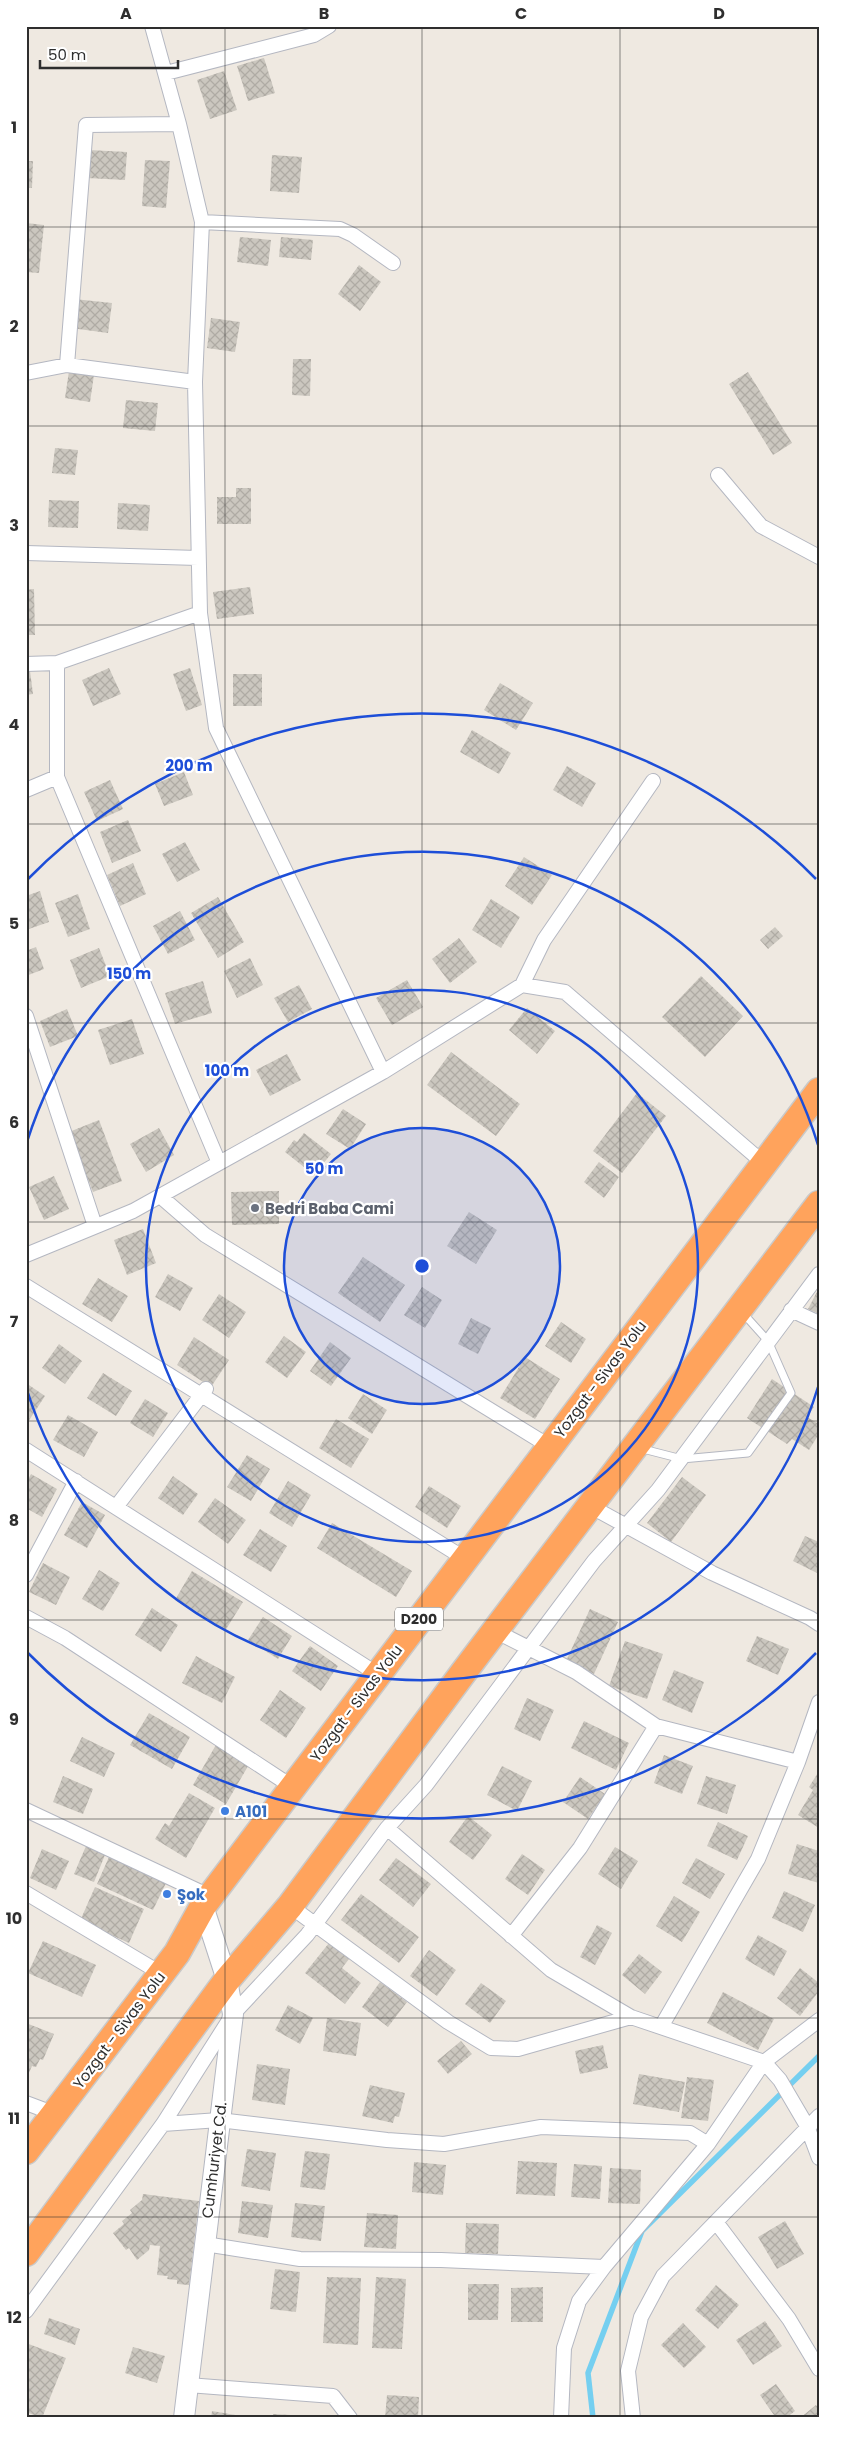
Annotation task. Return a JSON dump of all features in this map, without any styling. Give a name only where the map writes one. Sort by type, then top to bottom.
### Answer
[{"type":"highway","name":"Yozgat - Sivas Yolu","points":[[26,2151],[156,1970],[177,1953],[205,1901],[819,1091]]},
{"type":"highway","points":[[26,2253],[227,1980],[290,1906],[495,1631],[819,1204]]},
{"type":"main road","name":"Cumhuriyet Cd.","points":[[184,2418],[233,2014],[227,1980],[205,1901]]},
{"type":"street","points":[[152,26],[180,124],[202,222],[195,382],[198,558],[200,613],[216,728],[382,1072]]},
{"type":"street","points":[[166,73],[314,35],[329,26]]},
{"type":"street","points":[[67,366],[86,125],[180,124]]},
{"type":"street","points":[[202,222],[340,229],[354,235],[393,263]]},
{"type":"street","points":[[26,373],[67,366],[195,382]]},
{"type":"street","points":[[718,475],[761,526],[819,557]]},
{"type":"street","points":[[26,553],[198,558]]},
{"type":"street","points":[[26,664],[57,663],[200,613]]},
{"type":"street","points":[[57,663],[57,778],[219,1163]]},
{"type":"street","points":[[26,790],[57,778]]},
{"type":"street","points":[[26,1255],[133,1211],[382,1072],[522,985],[544,940],[653,781]]},
{"type":"street","points":[[522,985],[565,992],[760,1160]]},
{"type":"street","points":[[26,1016],[95,1226]]},
{"type":"street","points":[[26,1810],[205,1901],[371,1670],[819,1083]]},
{"type":"street","points":[[160,1196],[205,1235],[544,1443]]},
{"type":"street","points":[[26,2311],[163,2124],[233,2014],[315,1925],[388,1828],[426,1785],[594,1561],[658,1490],[682,1459],[819,1274]]},
{"type":"street","points":[[26,1286],[204,1391],[459,1555]]},
{"type":"street","points":[[791,1310],[819,1323]]},
{"type":"street","points":[[116,1508],[204,1391]]},
{"type":"street","points":[[26,1450],[371,1670]]},
{"type":"street","points":[[26,1575],[76,1482]]},
{"type":"street","points":[[590,1506],[712,1574],[810,1618],[819,1624]]},
{"type":"street","points":[[26,1617],[65,1638],[288,1784]]},
{"type":"street","points":[[495,1631],[576,1672],[656,1726],[798,1762]]},
{"type":"street","points":[[660,2027],[758,1859],[798,1762],[819,1702]]},
{"type":"street","points":[[511,1936],[580,1848],[656,1726]]},
{"type":"street","points":[[388,1828],[551,1970],[631,2017],[764,2062],[780,2080],[803,2121],[819,2158]]},
{"type":"street","points":[[26,1893],[156,1970],[26,2130]]},
{"type":"street","points":[[290,1906],[448,2022],[490,2048],[518,2049],[631,2017]]},
{"type":"street","points":[[561,2418],[564,2348],[580,2302],[604,2267],[708,2144],[764,2062],[819,2020]]},
{"type":"street","points":[[26,2103],[42,2109]]},
{"type":"street","points":[[633,2418],[628,2371],[641,2317],[663,2276],[716,2222],[803,2121],[819,2116]]},
{"type":"street","points":[[163,2124],[219,2120],[387,2140],[444,2144],[541,2127],[690,2133],[708,2144]]},
{"type":"street","points":[[716,2222],[789,2319],[819,2369]]},
{"type":"street","points":[[204,2244],[300,2259],[441,2260],[604,2267]]},
{"type":"street","points":[[188,2385],[333,2396],[350,2418]]},
{"type":"lane","points":[[634,1447],[682,1459],[748,1453],[791,1393],[768,1341],[739,1309]]},
{"type":"building","points":[[264,58],[275,93],[248,101],[237,66]]},
{"type":"building","points":[[224,71],[237,110],[210,119],[197,80]]},
{"type":"building","points":[[89,150],[127,152],[125,180],[87,178]]},
{"type":"building","points":[[272,155],[302,157],[299,193],[270,191]]},
{"type":"building","points":[[145,160],[170,161],[166,208],[142,206]]},
{"type":"building","points":[[26,161],[33,161],[32,188],[26,188]]},
{"type":"building","points":[[26,223],[44,225],[39,273],[26,272]]},
{"type":"building","points":[[240,237],[271,240],[268,266],[237,262]]},
{"type":"building","points":[[281,237],[313,240],[311,260],[279,257]]},
{"type":"building","points":[[359,265],[381,282],[360,311],[338,294]]},
{"type":"building","points":[[74,299],[112,303],[108,333],[71,328]]},
{"type":"building","points":[[211,318],[240,322],[235,352],[207,348]]},
{"type":"building","points":[[293,359],[311,359],[310,396],[292,395]]},
{"type":"building","points":[[69,371],[94,375],[90,402],[65,398]]},
{"type":"building","points":[[748,372],[792,443],[773,455],[729,384]]},
{"type":"building","points":[[126,400],[158,403],[155,431],[123,428]]},
{"type":"building","points":[[55,448],[78,450],[75,475],[52,473]]},
{"type":"building","points":[[236,488],[251,488],[251,524],[217,524],[217,497],[236,497]]},
{"type":"building","points":[[49,500],[79,501],[78,528],[48,527]]},
{"type":"building","points":[[118,503],[150,505],[148,531],[117,529]]},
{"type":"building","points":[[250,587],[254,614],[217,619],[213,592]]},
{"type":"building","points":[[34,589],[35,635],[26,635],[26,590]]},
{"type":"building","points":[[109,668],[121,694],[93,706],[82,680]]},
{"type":"building","points":[[190,668],[202,705],[186,711],[173,674]]},
{"type":"building","points":[[30,671],[33,694],[26,695],[26,672]]},
{"type":"building","points":[[233,674],[262,674],[262,706],[233,706]]},
{"type":"building","points":[[500,683],[533,703],[516,730],[484,710]]},
{"type":"building","points":[[472,730],[511,753],[499,774],[460,752]]},
{"type":"building","points":[[567,766],[596,783],[582,807],[553,790]]},
{"type":"building","points":[[184,772],[193,795],[164,806],[155,784]]},
{"type":"building","points":[[110,780],[123,809],[97,821],[84,792]]},
{"type":"building","points":[[128,820],[141,851],[112,863],[100,832]]},
{"type":"building","points":[[185,842],[200,870],[177,882],[162,854]]},
{"type":"building","points":[[524,857],[552,875],[532,905],[505,886]]},
{"type":"building","points":[[133,863],[146,894],[120,906],[107,875]]},
{"type":"building","points":[[40,891],[49,922],[26,930],[26,896]]},
{"type":"building","points":[[78,894],[90,929],[68,937],[55,903]]},
{"type":"building","points":[[218,897],[244,942],[218,958],[191,913]]},
{"type":"building","points":[[491,899],[520,917],[501,948],[472,930]]},
{"type":"building","points":[[180,911],[195,940],[168,954],[153,926]]},
{"type":"building","points":[[775,927],[783,936],[768,949],[760,940]]},
{"type":"building","points":[[459,938],[477,962],[450,983],[432,959]]},
{"type":"building","points":[[36,947],[44,969],[26,976],[26,951]]},
{"type":"building","points":[[99,948],[110,976],[81,988],[70,960]]},
{"type":"building","points":[[250,958],[263,985],[237,998],[224,971]]},
{"type":"building","points":[[701,976],[743,1016],[705,1057],[662,1017]]},
{"type":"building","points":[[407,980],[423,1007],[392,1025],[376,998]]},
{"type":"building","points":[[203,981],[212,1013],[175,1024],[165,993]]},
{"type":"building","points":[[299,985],[312,1009],[288,1022],[274,998]]},
{"type":"building","points":[[527,1008],[555,1031],[537,1054],[509,1030]]},
{"type":"building","points":[[67,1009],[78,1036],[50,1047],[40,1021]]},
{"type":"building","points":[[132,1019],[144,1054],[110,1065],[98,1030]]},
{"type":"building","points":[[451,1052],[520,1104],[496,1136],[427,1085]]},
{"type":"building","points":[[287,1054],[301,1080],[270,1096],[256,1070]]},
{"type":"building","points":[[637,1093],[666,1116],[622,1173],[593,1151]]},
{"type":"building","points":[[343,1109],[366,1124],[350,1149],[326,1134]]},
{"type":"building","points":[[99,1120],[122,1181],[93,1192],[69,1132]]},
{"type":"building","points":[[159,1128],[174,1155],[146,1172],[130,1144]]},
{"type":"building","points":[[304,1133],[331,1154],[314,1175],[285,1152],[294,1140],[297,1142]]},
{"type":"building","points":[[599,1162],[619,1177],[604,1198],[584,1182]]},
{"type":"building","points":[[54,1176],[69,1209],[44,1220],[29,1187]]},
{"type":"building","name":"Bedri Baba Cami","points":[[279,1191],[279,1224],[232,1225],[231,1192]]},
{"type":"building","points":[[469,1212],[497,1230],[476,1264],[447,1246]]},
{"type":"building","points":[[143,1229],[156,1263],[127,1275],[114,1240]]},
{"type":"building","points":[[363,1257],[405,1285],[380,1322],[338,1293]]},
{"type":"building","points":[[168,1274],[193,1288],[180,1311],[155,1297]]},
{"type":"building","points":[[98,1278],[128,1296],[112,1322],[82,1304]]},
{"type":"building","points":[[422,1287],[442,1300],[425,1328],[404,1315]]},
{"type":"building","points":[[819,1288],[819,1314],[808,1309]]},
{"type":"building","points":[[219,1294],[246,1312],[229,1338],[202,1320]]},
{"type":"building","points":[[471,1318],[491,1328],[478,1354],[458,1344]]},
{"type":"building","points":[[561,1322],[586,1339],[571,1363],[545,1346]]},
{"type":"building","points":[[284,1336],[306,1352],[287,1378],[265,1362]]},
{"type":"building","points":[[194,1337],[229,1360],[211,1387],[177,1365]]},
{"type":"building","points":[[330,1342],[351,1358],[331,1386],[310,1371]]},
{"type":"building","points":[[59,1344],[82,1361],[65,1384],[42,1368]]},
{"type":"building","points":[[525,1357],[560,1379],[535,1419],[500,1398]]},
{"type":"building","points":[[103,1373],[132,1391],[116,1416],[87,1398]]},
{"type":"building","points":[[772,1379],[814,1407],[807,1417],[819,1424],[819,1434],[809,1450],[792,1439],[787,1444],[747,1418]]},
{"type":"building","points":[[26,1383],[45,1396],[26,1425]]},
{"type":"building","points":[[363,1394],[387,1410],[372,1434],[348,1418]]},
{"type":"building","points":[[145,1399],[168,1413],[153,1437],[130,1423]]},
{"type":"building","points":[[68,1415],[98,1432],[84,1457],[53,1440]]},
{"type":"building","points":[[336,1419],[369,1439],[351,1468],[319,1448]]},
{"type":"building","points":[[247,1455],[270,1469],[251,1501],[227,1487]]},
{"type":"building","points":[[31,1474],[57,1489],[42,1517],[26,1508],[26,1483]]},
{"type":"building","points":[[173,1476],[198,1494],[183,1515],[158,1498]]},
{"type":"building","points":[[682,1477],[706,1495],[671,1542],[647,1523]]},
{"type":"building","points":[[288,1481],[311,1495],[292,1527],[269,1513]]},
{"type":"building","points":[[429,1486],[461,1506],[447,1528],[415,1507]]},
{"type":"building","points":[[215,1498],[246,1520],[228,1544],[198,1522]]},
{"type":"building","points":[[82,1502],[105,1515],[87,1548],[64,1535]]},
{"type":"building","points":[[332,1523],[412,1571],[396,1597],[317,1548]]},
{"type":"building","points":[[260,1529],[287,1546],[271,1572],[243,1555]]},
{"type":"building","points":[[805,1536],[819,1542],[819,1574],[793,1561]]},
{"type":"building","points":[[43,1563],[70,1577],[56,1605],[29,1592]]},
{"type":"building","points":[[99,1570],[120,1583],[103,1611],[82,1599]]},
{"type":"building","points":[[192,1571],[243,1602],[225,1631],[175,1600]]},
{"type":"building","points":[[152,1608],[178,1625],[161,1652],[135,1635]]},
{"type":"building","points":[[590,1609],[618,1622],[594,1674],[566,1661]]},
{"type":"building","points":[[263,1617],[292,1636],[278,1659],[248,1640]]},
{"type":"building","points":[[757,1636],[789,1649],[778,1675],[746,1661]]},
{"type":"building","points":[[625,1641],[663,1654],[647,1699],[609,1686]]},
{"type":"building","points":[[310,1646],[338,1666],[321,1691],[292,1671]]},
{"type":"building","points":[[196,1656],[235,1677],[222,1703],[182,1683]]},
{"type":"building","points":[[674,1670],[704,1682],[692,1713],[662,1700]]},
{"type":"building","points":[[280,1690],[306,1708],[286,1738],[260,1720]]},
{"type":"building","points":[[527,1698],[554,1710],[540,1741],[514,1729]]},
{"type":"building","points":[[149,1713],[190,1737],[172,1769],[130,1745]]},
{"type":"building","points":[[584,1721],[629,1743],[616,1770],[571,1748]]},
{"type":"building","points":[[82,1737],[115,1753],[104,1777],[70,1761]]},
{"type":"building","points":[[217,1743],[251,1761],[226,1804],[193,1785]]},
{"type":"building","points":[[664,1755],[693,1766],[682,1794],[654,1783]]},
{"type":"building","points":[[502,1766],[532,1781],[517,1811],[487,1795]]},
{"type":"building","points":[[819,1771],[819,1828],[798,1815],[813,1790],[809,1787]]},
{"type":"building","points":[[63,1776],[93,1789],[83,1814],[53,1802]]},
{"type":"building","points":[[706,1776],[736,1785],[727,1814],[697,1804]]},
{"type":"building","points":[[580,1777],[605,1794],[588,1819],[563,1802]]},
{"type":"building","points":[[189,1793],[215,1808],[186,1858],[155,1839],[165,1823],[169,1826]]},
{"type":"building","points":[[468,1816],[492,1835],[473,1860],[449,1842]]},
{"type":"building","points":[[718,1822],[748,1836],[737,1860],[707,1846]]},
{"type":"building","points":[[797,1844],[819,1851],[819,1883],[788,1874]]},
{"type":"building","points":[[86,1846],[105,1855],[94,1882],[74,1874]]},
{"type":"building","points":[[615,1847],[638,1861],[621,1889],[598,1874]]},
{"type":"building","points":[[42,1849],[69,1861],[56,1890],[30,1878]]},
{"type":"building","points":[[522,1854],[545,1870],[528,1895],[505,1879]]},
{"type":"building","points":[[109,1857],[166,1883],[153,1910],[97,1884]]},
{"type":"building","points":[[396,1858],[431,1884],[413,1907],[379,1880]]},
{"type":"building","points":[[696,1858],[725,1874],[710,1899],[682,1883]]},
{"type":"building","points":[[95,1887],[144,1909],[129,1943],[80,1921]]},
{"type":"building","points":[[784,1891],[815,1905],[803,1932],[772,1918]]},
{"type":"building","points":[[361,1894],[419,1937],[399,1963],[341,1920]]},
{"type":"building","points":[[674,1896],[700,1912],[682,1942],[656,1926]]},
{"type":"building","points":[[597,1925],[612,1933],[595,1965],[580,1957]]},
{"type":"building","points":[[758,1935],[787,1951],[774,1976],[745,1959]]},
{"type":"building","points":[[43,1941],[96,1965],[82,1997],[28,1973]]},
{"type":"building","points":[[329,1943],[349,1959],[342,1968],[361,1983],[345,2004],[305,1973]]},
{"type":"building","points":[[429,1950],[456,1970],[437,1996],[410,1976]]},
{"type":"building","points":[[639,1954],[662,1972],[645,1994],[622,1975]]},
{"type":"building","points":[[800,1968],[819,1983],[819,1991],[800,2016],[777,1998]]},
{"type":"building","points":[[380,1982],[407,2002],[388,2027],[362,2007]]},
{"type":"building","points":[[481,1983],[506,2001],[490,2023],[465,2004]]},
{"type":"building","points":[[723,1992],[774,2019],[758,2050],[707,2023]]},
{"type":"building","points":[[288,2005],[313,2018],[300,2044],[275,2030]]},
{"type":"building","points":[[327,2018],[361,2023],[356,2056],[323,2051]]},
{"type":"building","points":[[26,2023],[54,2034],[43,2060],[40,2059],[36,2067],[32,2066],[28,2075]]},
{"type":"building","points":[[461,2041],[472,2054],[448,2074],[437,2061]]},
{"type":"building","points":[[603,2045],[608,2068],[580,2074],[575,2051]]},
{"type":"building","points":[[257,2064],[290,2069],[285,2105],[252,2100]]},
{"type":"building","points":[[639,2074],[685,2082],[679,2112],[633,2104]]},
{"type":"building","points":[[687,2077],[714,2080],[708,2121],[681,2118]]},
{"type":"building","points":[[370,2085],[405,2093],[399,2117],[395,2116],[393,2123],[362,2116]]},
{"type":"building","points":[[247,2149],[276,2153],[270,2191],[241,2186]]},
{"type":"building","points":[[305,2151],[330,2154],[325,2190],[300,2187]]},
{"type":"building","points":[[518,2161],[557,2163],[555,2196],[516,2194]]},
{"type":"building","points":[[414,2162],[446,2165],[443,2195],[412,2192]]},
{"type":"building","points":[[574,2164],[602,2166],[600,2199],[571,2197]]},
{"type":"building","points":[[610,2168],[641,2170],[640,2204],[608,2203]]},
{"type":"building","points":[[143,2194],[199,2201],[189,2285],[177,2284],[177,2280],[167,2279],[168,2276],[157,2275],[160,2246],[150,2245],[149,2250],[137,2260],[129,2248],[126,2250],[113,2233],[124,2224],[122,2221],[132,2213],[130,2210],[142,2200]]},
{"type":"building","points":[[242,2201],[273,2205],[268,2238],[238,2233]]},
{"type":"building","points":[[295,2203],[325,2206],[321,2241],[291,2237]]},
{"type":"building","points":[[367,2213],[398,2215],[396,2249],[364,2247]]},
{"type":"building","points":[[785,2221],[804,2254],[777,2269],[758,2237]]},
{"type":"building","points":[[466,2223],[499,2224],[498,2254],[465,2253]]},
{"type":"building","points":[[275,2269],[300,2272],[296,2312],[270,2309]]},
{"type":"building","points":[[327,2277],[361,2278],[358,2345],[323,2343]]},
{"type":"building","points":[[376,2277],[406,2279],[402,2349],[372,2348]]},
{"type":"building","points":[[468,2284],[499,2284],[498,2320],[468,2320]]},
{"type":"building","points":[[716,2285],[739,2305],[718,2329],[695,2310]]},
{"type":"building","points":[[543,2287],[543,2322],[511,2322],[511,2288]]},
{"type":"building","points":[[49,2318],[80,2329],[75,2345],[44,2334]]},
{"type":"building","points":[[765,2321],[782,2346],[753,2365],[736,2340]]},
{"type":"building","points":[[683,2323],[706,2347],[684,2368],[661,2345]]},
{"type":"building","points":[[26,2343],[66,2358],[42,2418],[26,2412]]},
{"type":"building","points":[[133,2347],[165,2356],[157,2383],[125,2373]]},
{"type":"building","points":[[776,2384],[795,2411],[786,2418],[776,2418],[760,2395]]},
{"type":"building","points":[[387,2395],[419,2397],[418,2418],[385,2418]]},
{"type":"building","points":[[816,2405],[819,2409],[819,2418],[800,2418]]},
{"type":"building","points":[[212,2411],[241,2416],[241,2418],[211,2418]]},
{"type":"building","points":[[273,2414],[308,2416],[308,2418],[273,2418]]},
{"type":"waterway","points":[[593,2418],[588,2373],[642,2231],[819,2056]]},
{"type":"place","name":"Bedri Baba Cami","points":[[255,1208]]},
{"type":"place","name":"A101","points":[[225,1811]]},
{"type":"place","name":"Şok","points":[[167,1894]]}]
